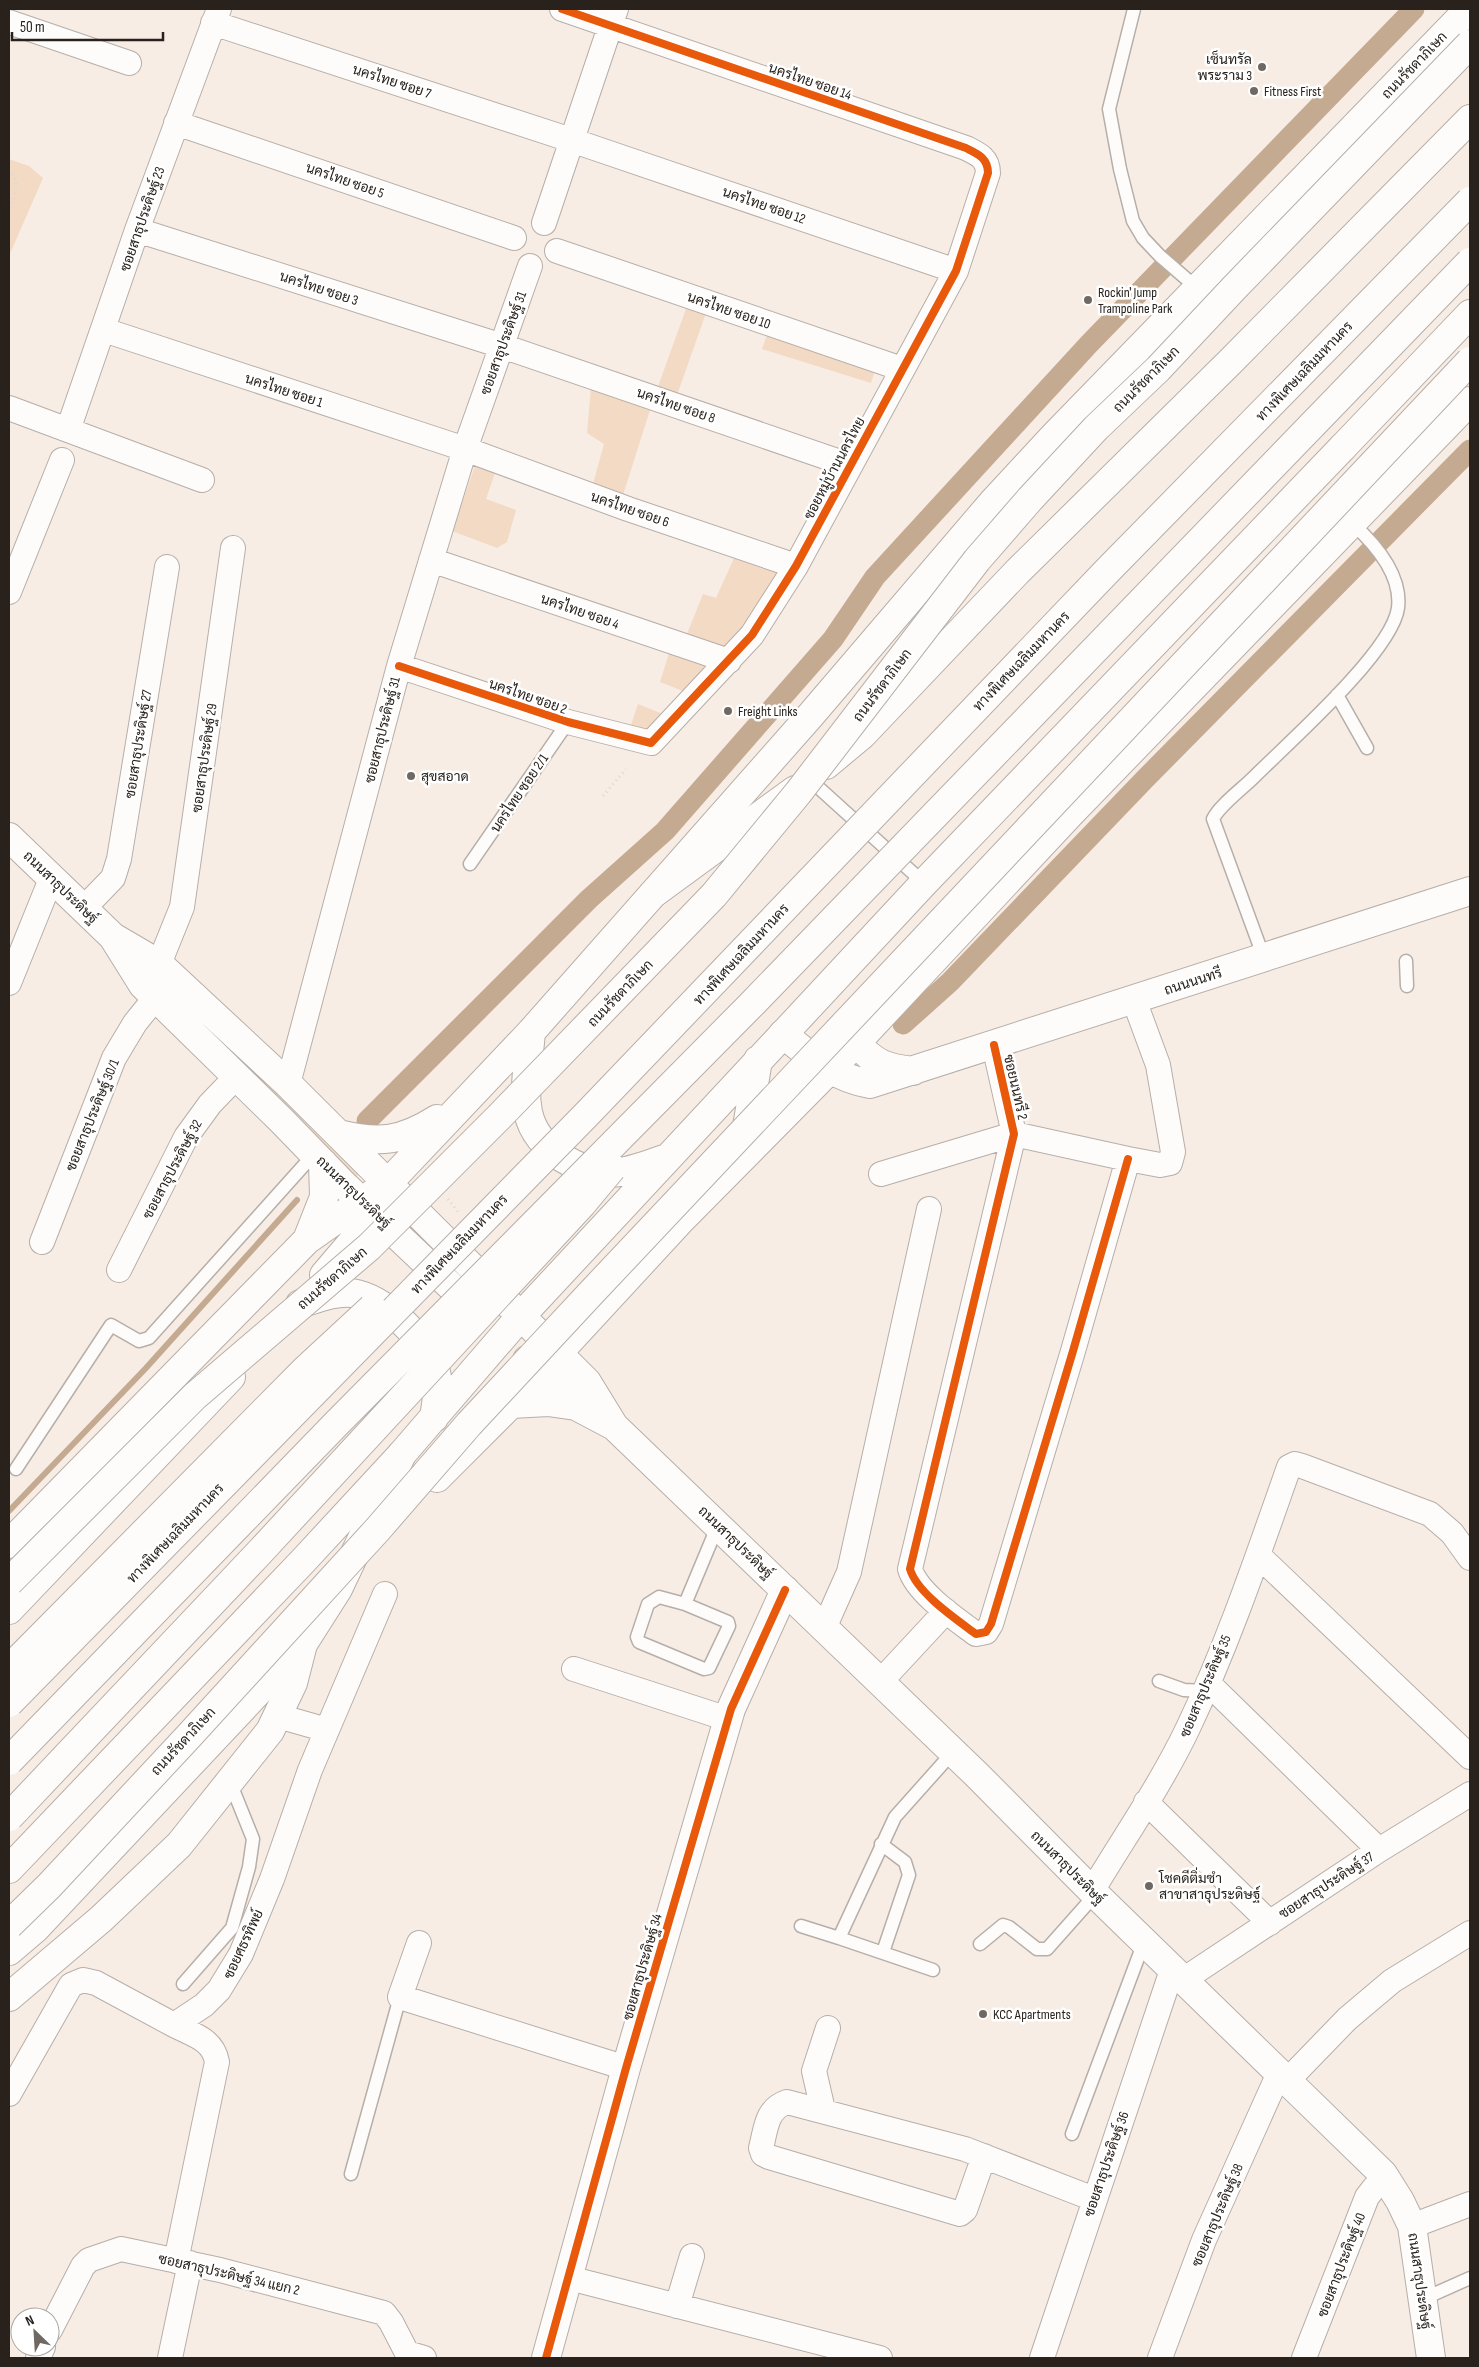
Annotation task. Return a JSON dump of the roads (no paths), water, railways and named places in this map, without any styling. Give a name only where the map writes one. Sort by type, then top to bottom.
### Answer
[{"type":"main road","name":"ถนนรัชดาภิเษก","points":[[9,1610],[300,1304],[388,1183],[530,1032],[653,894],[810,716],[992,503],[1197,288],[1469,9]]},
{"type":"main road","name":"ถนนรัชดาภิเษก","points":[[9,1582],[195,1396],[369,1247],[506,1110],[714,895],[798,793],[977,560],[1030,498],[1096,428],[1158,369],[1470,44]]},
{"type":"main road","points":[[653,894],[809,779],[862,735],[1018,571],[1230,362],[1470,118]]},
{"type":"main road","name":"ทางพิเศษเฉลิมมหานคร","points":[[9,1703],[587,1114],[1109,569],[1470,202]]},
{"type":"main road","points":[[9,1761],[330,1430],[749,1007],[1470,262]]},
{"type":"main road","name":"ถนนรัชดาภิเษก","points":[[9,1951],[43,1921],[303,1644],[338,1589],[402,1454],[512,1327],[924,883],[1470,314]]},
{"type":"main road","name":"ถนนรัชดาภิเษก","points":[[9,1925],[49,1886],[378,1529],[469,1424],[598,1284],[1470,360]]},
{"type":"main road","name":"ถนนรัชดาภิเษก","points":[[338,1589],[430,1486],[511,1404],[680,1221],[856,1043],[1070,814],[1362,533],[1470,401]]},
{"type":"main road","points":[[1219,576],[1362,533]]},
{"type":"main road","name":"ถนนสาธุประดิษฐ์","points":[[9,837],[113,937],[159,964],[340,1134],[388,1183],[512,1327]]},
{"type":"main road","name":"ถนนนนทรี","points":[[783,1034],[829,1070],[856,1082],[870,1084],[1470,891]]},
{"type":"main road","name":"ถนนสาธุประดิษฐ์","points":[[113,937],[131,968],[156,997],[369,1208],[512,1327],[785,1590],[825,1626],[1093,1893],[1387,2180],[1412,2226],[1431,2358]]},
{"type":"main road","points":[[9,1817],[258,1554],[582,1204],[749,1007]]},
{"type":"main road","points":[[530,1032],[528,1113],[534,1128],[551,1151],[573,1165],[595,1171],[620,1172],[667,1158]]},
{"type":"main road","name":"ถนนนนทรี","points":[[856,1043],[878,1063],[894,1068],[915,1071]]},
{"type":"main road","points":[[741,1158],[758,1060]]},
{"type":"main road","points":[[340,1134],[366,1141],[386,1141],[415,1133],[459,1106]]},
{"type":"main road","points":[[9,1668],[305,1370],[587,1114]]},
{"type":"main road","points":[[307,1240],[324,1197],[319,1158]]},
{"type":"main road","name":"ถนนรัชดาภิเษก","points":[[9,1544],[307,1240],[369,1208]]},
{"type":"main road","points":[[300,1304],[338,1293],[351,1293],[363,1296],[385,1308],[419,1339],[431,1359],[437,1374],[438,1389],[434,1418]]},
{"type":"main road","points":[[511,1404],[548,1402],[581,1394],[578,1351],[583,1325]]},
{"type":"main road","points":[[79,1537],[128,1421]]},
{"type":"main road","points":[[9,1869],[303,1561],[402,1454]]},
{"type":"main road","name":"ซอยสาธุประดิษฐ์ 34","points":[[546,2358],[626,2068],[728,1719],[785,1590]]},
{"type":"main road","points":[[9,1997],[101,1918],[179,1845],[270,1732],[292,1683],[303,1644]]},
{"type":"street","name":"นครไทย ซอย 14","points":[[562,9],[613,17],[966,148],[981,156],[988,164],[988,173]]},
{"type":"street","name":"ซอยสาธุประดิษฐ์ 23","points":[[68,430],[137,230],[216,16]]},
{"type":"street","name":"นครไทย ซอย 7","points":[[216,16],[571,140]]},
{"type":"street","points":[[544,223],[613,17]]},
{"type":"street","points":[[9,22],[129,63]]},
{"type":"street","name":"นครไทย ซอย 5","points":[[176,123],[514,238]]},
{"type":"street","name":"นครไทย ซอย 12","points":[[571,140],[956,271]]},
{"type":"street","name":"ซอยหมู่บ้านนครไทย","points":[[651,743],[752,634],[796,566],[849,465],[956,271],[988,173]]},
{"type":"street","points":[[537,222],[544,223],[555,233],[558,241],[557,251],[551,261],[545,265],[530,266],[518,258],[514,252],[514,238],[522,226],[537,222]]},
{"type":"street","name":"นครไทย ซอย 3","points":[[137,230],[502,346]]},
{"type":"street","name":"นครไทย ซอย 10","points":[[557,251],[902,369]]},
{"type":"street","name":"ซอยสาธุประดิษฐ์ 31","points":[[288,1084],[399,666],[465,449],[530,266]]},
{"type":"street","name":"นครไทย ซอย 1","points":[[104,330],[465,449]]},
{"type":"street","name":"นครไทย ซอย 8","points":[[502,346],[849,465]]},
{"type":"street","points":[[9,408],[202,480]]},
{"type":"street","name":"นครไทย ซอย 6","points":[[465,449],[628,509],[796,566]]},
{"type":"street","points":[[9,592],[62,460]]},
{"type":"street","name":"ซอยสาธุประดิษฐ์ 29","points":[[159,964],[182,907],[233,548]]},
{"type":"street","name":"นครไทย ซอย 4","points":[[431,560],[729,661]]},
{"type":"street","name":"ซอยสาธุประดิษฐ์ 27","points":[[83,909],[113,878],[120,859],[167,567]]},
{"type":"street","name":"นครไทย ซอย 2","points":[[399,666],[568,722],[651,743]]},
{"type":"street","points":[[9,983],[51,879]]},
{"type":"street","name":"ซอยสาธุประดิษฐ์ 30/1","points":[[42,1242],[114,1058],[135,1023],[156,997]]},
{"type":"street","points":[[880,1174],[1014,1134],[1128,1159],[1160,1164],[1170,1163],[1173,1152],[1158,1065],[1134,1000]]},
{"type":"street","name":"ซอยนนทรี 2","points":[[994,1045],[1014,1134]]},
{"type":"street","name":"ซอยสาธุประดิษฐ์ 32","points":[[118,1270],[197,1120],[236,1076]]},
{"type":"street","points":[[1014,1134],[910,1569],[913,1578],[946,1611],[976,1634],[986,1632],[991,1624],[1128,1159]]},
{"type":"street","points":[[825,1626],[849,1572],[929,1209]]},
{"type":"street","name":"ซอยสาธุประดิษฐ์ 35","points":[[1093,1893],[1187,1730],[1207,1687],[1258,1555],[1289,1467],[1295,1464],[1302,1466],[1430,1514],[1440,1521],[1452,1534],[1470,1558]]},
{"type":"street","points":[[1258,1555],[1470,1758]]},
{"type":"street","name":"ซอยศธรทิพย์","points":[[174,2024],[204,2005],[219,1990],[237,1960],[272,1879],[310,1770],[385,1594]]},
{"type":"street","points":[[881,1682],[946,1611]]},
{"type":"street","points":[[574,1669],[728,1719]]},
{"type":"street","points":[[1207,1687],[1379,1850]]},
{"type":"street","points":[[278,1716],[327,1730]]},
{"type":"street","name":"ซอยสาธุประดิษฐ์ 37","points":[[1178,1975],[1270,1923],[1379,1850],[1470,1794]]},
{"type":"street","points":[[1146,1802],[1270,1923]]},
{"type":"street","name":"ซอยสาธุประดิษฐ์ 38","points":[[1160,2358],[1204,2240],[1283,2077],[1347,2018],[1392,1981],[1470,1933]]},
{"type":"street","points":[[419,1944],[400,1997],[626,2068]]},
{"type":"street","name":"ซอยสาธุประดิษฐ์ 36","points":[[1042,2358],[1094,2199],[1178,1975]]},
{"type":"street","points":[[9,2094],[71,1985],[83,1980],[96,1983],[174,2024],[209,2043],[215,2050],[217,2062],[183,2262],[170,2358]]},
{"type":"street","points":[[823,2110],[814,2070],[828,2028]]},
{"type":"street","points":[[984,2156],[965,2210],[960,2214],[768,2158],[760,2148],[771,2111],[777,2105],[787,2102],[935,2139],[984,2156],[1094,2199]]},
{"type":"street","name":"ซอยสาธุประดิษฐ์ 40","points":[[1304,2358],[1367,2197],[1374,2188],[1387,2180]]},
{"type":"street","points":[[1412,2226],[1470,2204]]},
{"type":"street","name":"ซอยสาธุประดิษฐ์ 34 แยก 2","points":[[60,2310],[78,2275],[90,2260],[121,2249],[183,2262],[384,2313],[391,2322],[407,2354],[424,2358]]},
{"type":"street","points":[[677,2306],[692,2256]]},
{"type":"street","points":[[569,2278],[880,2358]]},
{"type":"lane","points":[[1134,9],[1109,110],[1133,221],[1143,238],[1160,256],[1197,288]]},
{"type":"lane","points":[[1264,958],[1213,819],[1337,695],[1384,640],[1394,623],[1398,606],[1397,587],[1393,574],[1362,533]]},
{"type":"lane","points":[[1337,695],[1367,748]]},
{"type":"lane","name":"นครไทย ซอย 2/1","points":[[470,864],[568,722]]},
{"type":"lane","points":[[809,779],[924,883]]},
{"type":"lane","points":[[1406,961],[1407,986]]},
{"type":"lane","points":[[16,1469],[111,1324],[139,1341],[149,1338],[319,1158]]},
{"type":"lane","points":[[684,1604],[718,1525]]},
{"type":"lane","points":[[659,1597],[684,1604],[728,1622],[729,1626],[709,1668],[704,1669],[639,1642],[637,1637],[648,1604],[654,1599],[659,1597]]},
{"type":"lane","points":[[1159,1681],[1184,1690],[1207,1687]]},
{"type":"lane","points":[[839,1938],[894,1817],[953,1752]]},
{"type":"lane","points":[[183,1984],[232,1928],[249,1867],[253,1839],[230,1782]]},
{"type":"lane","points":[[881,1844],[905,1862],[909,1875],[883,1952]]},
{"type":"lane","points":[[980,1944],[1003,1925],[1009,1927],[1037,1949],[1042,1951],[1047,1949],[1093,1893]]},
{"type":"lane","points":[[801,1926],[933,1970]]},
{"type":"lane","points":[[1072,2134],[1144,1942]]},
{"type":"lane","points":[[351,2174],[400,1997]]},
{"type":"lane","points":[[1423,2299],[1470,2278]]},
{"type":"waterway","points":[[367,1121],[589,899],[665,831],[833,639],[875,577],[1089,344],[1414,9]]},
{"type":"waterway","points":[[903,1024],[950,982],[1144,780],[1470,450]]},
{"type":"waterway","points":[[9,1511],[146,1368],[297,1200]]},
{"type":"place","name":"เซ็นทรัล พระราม 3","points":[[1262,67]]},
{"type":"place","name":"Fitness First","points":[[1254,91]]},
{"type":"place","name":"Rockin' Jump Trampoline Park","points":[[1088,300]]},
{"type":"place","name":"Freight Links","points":[[728,711]]},
{"type":"place","name":"สุขสอาด","points":[[411,776]]},
{"type":"place","name":"โชคดีติ่มซำ สาขาสาธุประดิษฐ์","points":[[1149,1886]]},
{"type":"place","name":"KCC Apartments","points":[[983,2014]]}]
